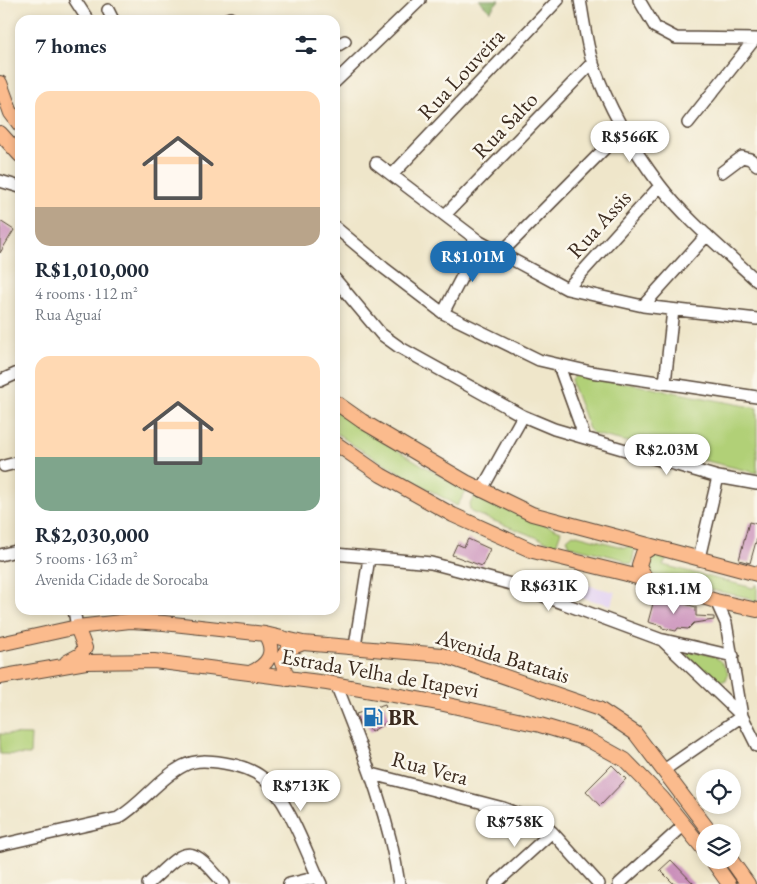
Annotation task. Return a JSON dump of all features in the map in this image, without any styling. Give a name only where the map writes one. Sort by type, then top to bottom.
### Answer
[{"type":"main road","points":[[0,83],[8,105],[15,117]]},
{"type":"main road","points":[[0,133],[15,150]]},
{"type":"main road","points":[[340,405],[376,430],[481,491],[532,514],[757,574]]},
{"type":"main road","points":[[340,447],[381,475],[452,515],[533,551],[646,580],[716,601],[757,610]]},
{"type":"main road","points":[[646,580],[639,565],[643,553],[652,547]]},
{"type":"main road","name":"Avenida Batatais","points":[[0,644],[77,627],[111,622],[155,622],[265,634],[303,643],[442,655],[599,709],[635,733],[704,824]]},
{"type":"main road","points":[[58,666],[84,652],[84,642],[77,627]]},
{"type":"main road","points":[[250,673],[267,664],[270,657],[270,644],[265,634]]},
{"type":"main road","points":[[288,679],[281,660],[284,653],[303,643]]},
{"type":"main road","name":"Estrada Velha de Itapevi","points":[[0,677],[58,666],[103,661],[147,661],[336,684],[540,725],[587,739],[625,760],[662,798],[696,841]]},
{"type":"main road","points":[[718,869],[729,884]]},
{"type":"main road","points":[[737,869],[748,884]]},
{"type":"street","points":[[75,0],[85,15]]},
{"type":"street","points":[[340,77],[420,0]]},
{"type":"street","name":"Rua Louveira","points":[[392,176],[558,0]]},
{"type":"street","points":[[580,0],[593,62],[607,97],[624,129],[660,186],[707,235],[757,281]]},
{"type":"street","points":[[639,0],[655,27],[676,38],[756,40]]},
{"type":"street","points":[[688,123],[756,40]]},
{"type":"street","name":"Rua Salto","points":[[445,215],[593,62]]},
{"type":"street","points":[[501,253],[624,129]]},
{"type":"street","points":[[722,172],[742,158],[750,159],[757,165]]},
{"type":"street","points":[[376,163],[480,242],[567,288],[643,306],[757,319]]},
{"type":"street","points":[[0,181],[15,186]]},
{"type":"street","name":"Rua Assis","points":[[567,288],[660,186]]},
{"type":"street","points":[[340,231],[407,287],[443,313],[539,360],[559,366],[757,397]]},
{"type":"street","points":[[643,306],[707,235]]},
{"type":"street","points":[[443,313],[480,242]]},
{"type":"street","points":[[340,284],[381,334],[399,347],[523,416],[554,430],[718,477],[757,484]]},
{"type":"street","points":[[665,383],[673,310]]},
{"type":"street","points":[[559,366],[585,438]]},
{"type":"street","points":[[0,381],[15,374]]},
{"type":"street","points":[[481,491],[523,416]]},
{"type":"street","points":[[4,466],[15,463]]},
{"type":"street","points":[[699,558],[718,477]]},
{"type":"street","points":[[0,555],[15,551]]},
{"type":"street","points":[[340,555],[431,563],[511,584],[662,640],[733,656]]},
{"type":"street","points":[[355,646],[369,558]]},
{"type":"street","points":[[716,601],[726,623],[742,716],[757,746]]},
{"type":"street","points":[[726,623],[735,605]]},
{"type":"street","points":[[75,615],[77,627]]},
{"type":"street","points":[[662,640],[742,716]]},
{"type":"street","points":[[716,691],[729,688],[737,681]]},
{"type":"street","points":[[336,684],[372,774],[392,839],[400,884]]},
{"type":"street","points":[[664,770],[742,716]]},
{"type":"street","points":[[0,845],[118,818],[133,808],[171,772],[186,764],[200,761],[215,762],[247,769],[263,778],[282,800],[320,881],[290,884]]},
{"type":"street","name":"Rua Vera","points":[[372,774],[503,808],[541,823],[552,832],[599,884]]},
{"type":"street","points":[[619,884],[683,826]]},
{"type":"street","points":[[495,884],[552,832]]},
{"type":"street","points":[[148,884],[180,856],[194,854],[203,859],[224,884]]},
{"type":"shaded area","points":[[570,581],[615,592],[611,605],[566,594]]},
{"type":"green space","points":[[479,0],[499,0],[490,11]]},
{"type":"green space","points":[[578,374],[757,408],[757,473],[594,434],[589,429],[572,384],[572,379]]},
{"type":"green space","points":[[340,414],[360,428],[466,491],[457,506],[340,436]]},
{"type":"green space","points":[[475,496],[561,531],[556,545],[471,512],[469,505]]},
{"type":"green space","points":[[573,534],[626,548],[629,545],[635,547],[632,564],[624,562],[622,559],[570,546],[567,539]]},
{"type":"green space","points":[[660,556],[667,558],[663,565],[753,588],[757,584],[757,605],[750,598],[663,580],[649,572],[646,565],[651,557]]},
{"type":"green space","points":[[688,651],[707,654],[721,662],[728,674],[726,680],[717,683],[687,656]]},
{"type":"green space","points":[[0,734],[31,735],[30,755],[0,754]]},
{"type":"building","points":[[0,221],[14,230],[0,253]]},
{"type":"building","points":[[749,522],[757,524],[757,538],[750,563],[739,560]]},
{"type":"building","points":[[468,539],[490,549],[482,566],[452,555],[457,544],[464,547]]},
{"type":"building","points":[[655,596],[696,607],[696,616],[714,617],[714,620],[694,623],[688,629],[678,628],[676,631],[662,628],[662,626],[648,622]]},
{"type":"building","name":"BR","points":[[385,705],[390,720],[371,732],[366,724],[360,726],[356,714]]},
{"type":"building","points":[[612,765],[626,779],[600,806],[586,791]]},
{"type":"building","points":[[671,860],[694,884],[674,884],[660,870]]},
{"type":"place","name":"BR","points":[[373,717]]}]
